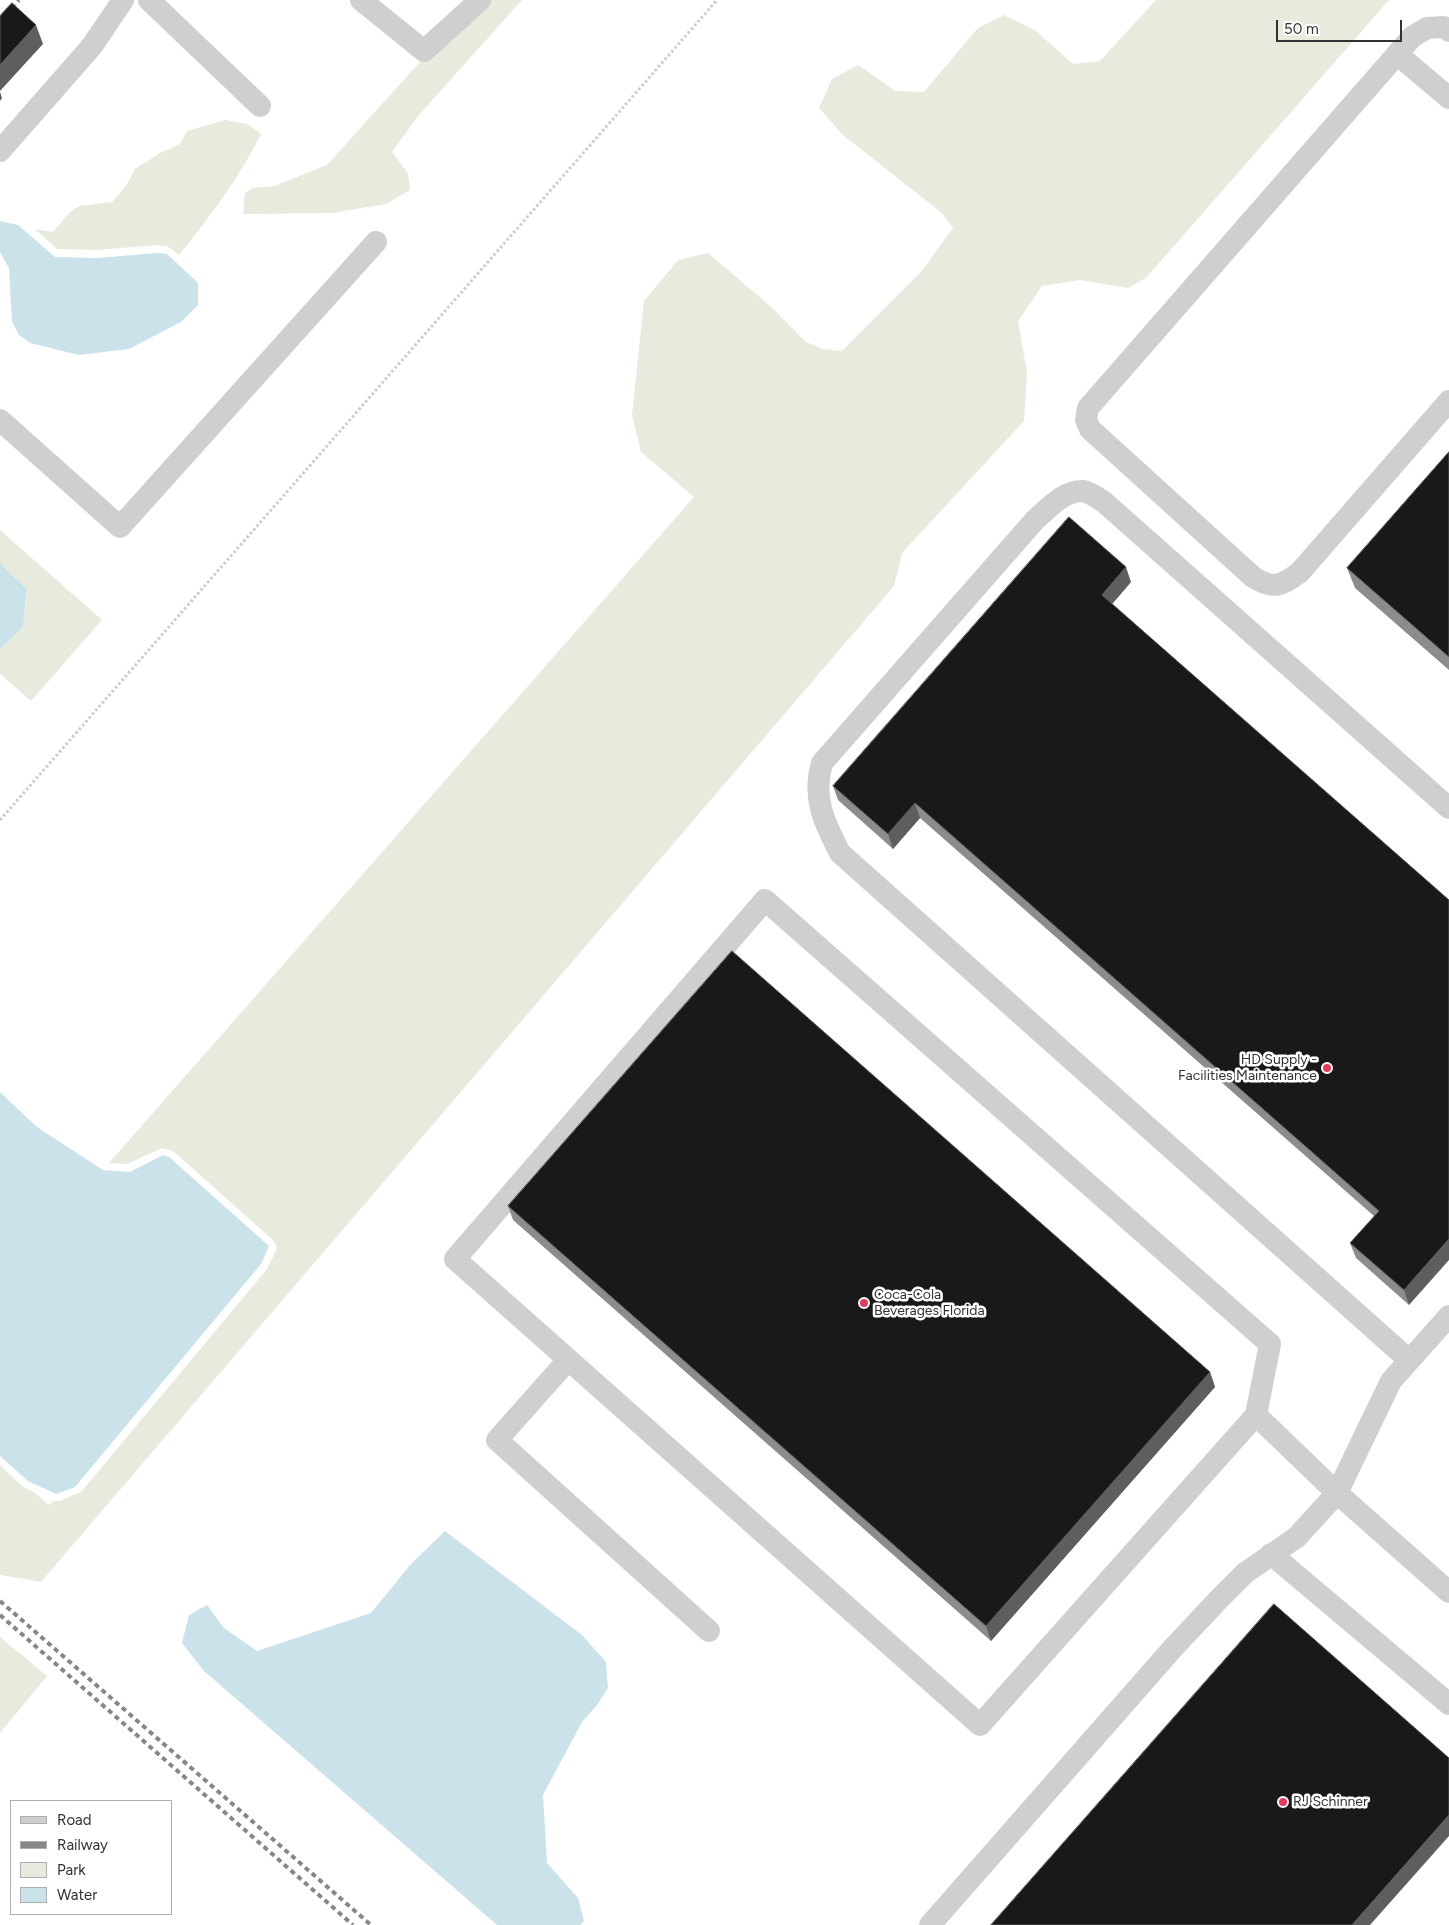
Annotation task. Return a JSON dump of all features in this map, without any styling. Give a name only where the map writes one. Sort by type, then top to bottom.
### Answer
[{"type":"street","points":[[0,151],[92,46],[123,0]]},
{"type":"street","points":[[149,0],[260,106]]},
{"type":"street","points":[[361,0],[424,51],[480,0]]},
{"type":"street","points":[[1449,31],[1444,27],[1427,28],[1412,38],[1397,54],[1088,408],[1086,420],[1090,429],[1253,577],[1265,585],[1284,584],[1300,572],[1449,401]]},
{"type":"street","points":[[1397,54],[1449,98]]},
{"type":"street","points":[[0,420],[120,527],[376,242]]},
{"type":"street","points":[[1409,1360],[840,853],[823,817],[817,792],[822,763],[1035,520],[1060,498],[1083,491],[1104,502],[1449,808]]},
{"type":"street","points":[[765,900],[1270,1344],[1256,1416],[980,1725],[455,1259],[765,900]]},
{"type":"street","points":[[930,1925],[1173,1648],[1245,1573],[1297,1537],[1334,1490],[1390,1381],[1449,1316]]},
{"type":"street","points":[[568,1360],[497,1440],[709,1630]]},
{"type":"street","points":[[1256,1416],[1334,1490],[1449,1592]]},
{"type":"street","points":[[1271,1554],[1449,1704]]},
{"type":"path","points":[[0,820],[717,0]]},
{"type":"green space","points":[[476,0],[522,0],[418,116],[392,152],[408,173],[410,190],[386,204],[333,213],[243,214],[245,193],[253,188],[274,186],[327,165]]},
{"type":"green space","points":[[1156,0],[1389,0],[1146,278],[1128,288],[1080,280],[1042,286],[1018,321],[1027,373],[1024,421],[902,553],[894,586],[41,1582],[0,1575],[0,1465],[23,1487],[34,1492],[49,1505],[53,1501],[59,1501],[81,1492],[267,1269],[277,1248],[274,1241],[173,1151],[162,1148],[127,1164],[109,1163],[694,497],[641,452],[632,415],[644,301],[678,260],[708,253],[769,305],[806,342],[823,349],[842,351],[921,272],[953,228],[942,213],[843,135],[819,108],[832,79],[858,65],[895,91],[924,92],[978,28],[1004,15],[1035,30],[1073,64],[1100,61]]},
{"type":"green space","points":[[225,120],[247,124],[261,134],[244,166],[223,197],[179,255],[167,246],[157,245],[96,250],[57,249],[35,229],[53,232],[69,213],[79,206],[112,202],[126,186],[135,169],[160,153],[180,144],[187,131]]},
{"type":"green space","points":[[0,530],[102,620],[31,701],[0,674],[0,649],[23,627],[27,589],[0,563]]},
{"type":"green space","points":[[0,1637],[47,1676],[0,1733]]},
{"type":"water","points":[[0,221],[18,225],[55,257],[97,258],[157,253],[167,254],[198,283],[198,305],[181,322],[129,349],[79,355],[30,343],[19,335],[12,322],[9,268],[0,252]]},
{"type":"water","points":[[0,563],[27,589],[23,627],[0,649]]},
{"type":"water","points":[[0,1092],[37,1127],[103,1170],[130,1172],[163,1155],[169,1157],[269,1246],[261,1264],[75,1487],[56,1494],[28,1481],[0,1456]]},
{"type":"water","points":[[445,1531],[582,1635],[606,1662],[608,1688],[597,1705],[582,1722],[543,1795],[547,1863],[578,1898],[584,1921],[580,1925],[497,1925],[204,1671],[182,1643],[189,1615],[207,1605],[224,1628],[257,1651],[371,1613],[411,1564]]},
{"type":"building","points":[[12,3],[36,25],[0,65],[0,16]]},
{"type":"building","points":[[1449,452],[1449,657],[1347,568]]},
{"type":"building","name":"HD Supply - Facilities Maintenance","points":[[1069,517],[1126,567],[1102,595],[1449,900],[1449,1239],[1404,1290],[1350,1243],[1379,1211],[915,803],[888,834],[833,786]]},
{"type":"building","name":"Coca-Cola Beverages Florida","points":[[732,951],[1210,1372],[986,1626],[508,1206]]},
{"type":"building","name":"RJ Schinner","points":[[1274,1604],[1449,1758],[1449,1815],[1352,1925],[991,1925]]},
{"type":"railway","points":[[0,22],[19,0]]},
{"type":"railway","points":[[0,1601],[371,1925]]},
{"type":"railway","points":[[0,1615],[353,1925]]},
{"type":"place","name":"HD Supply - Facilities Maintenance","points":[[1327,1068]]},
{"type":"place","name":"Coca-Cola Beverages Florida","points":[[864,1303]]},
{"type":"place","name":"RJ Schinner","points":[[1283,1802]]}]
